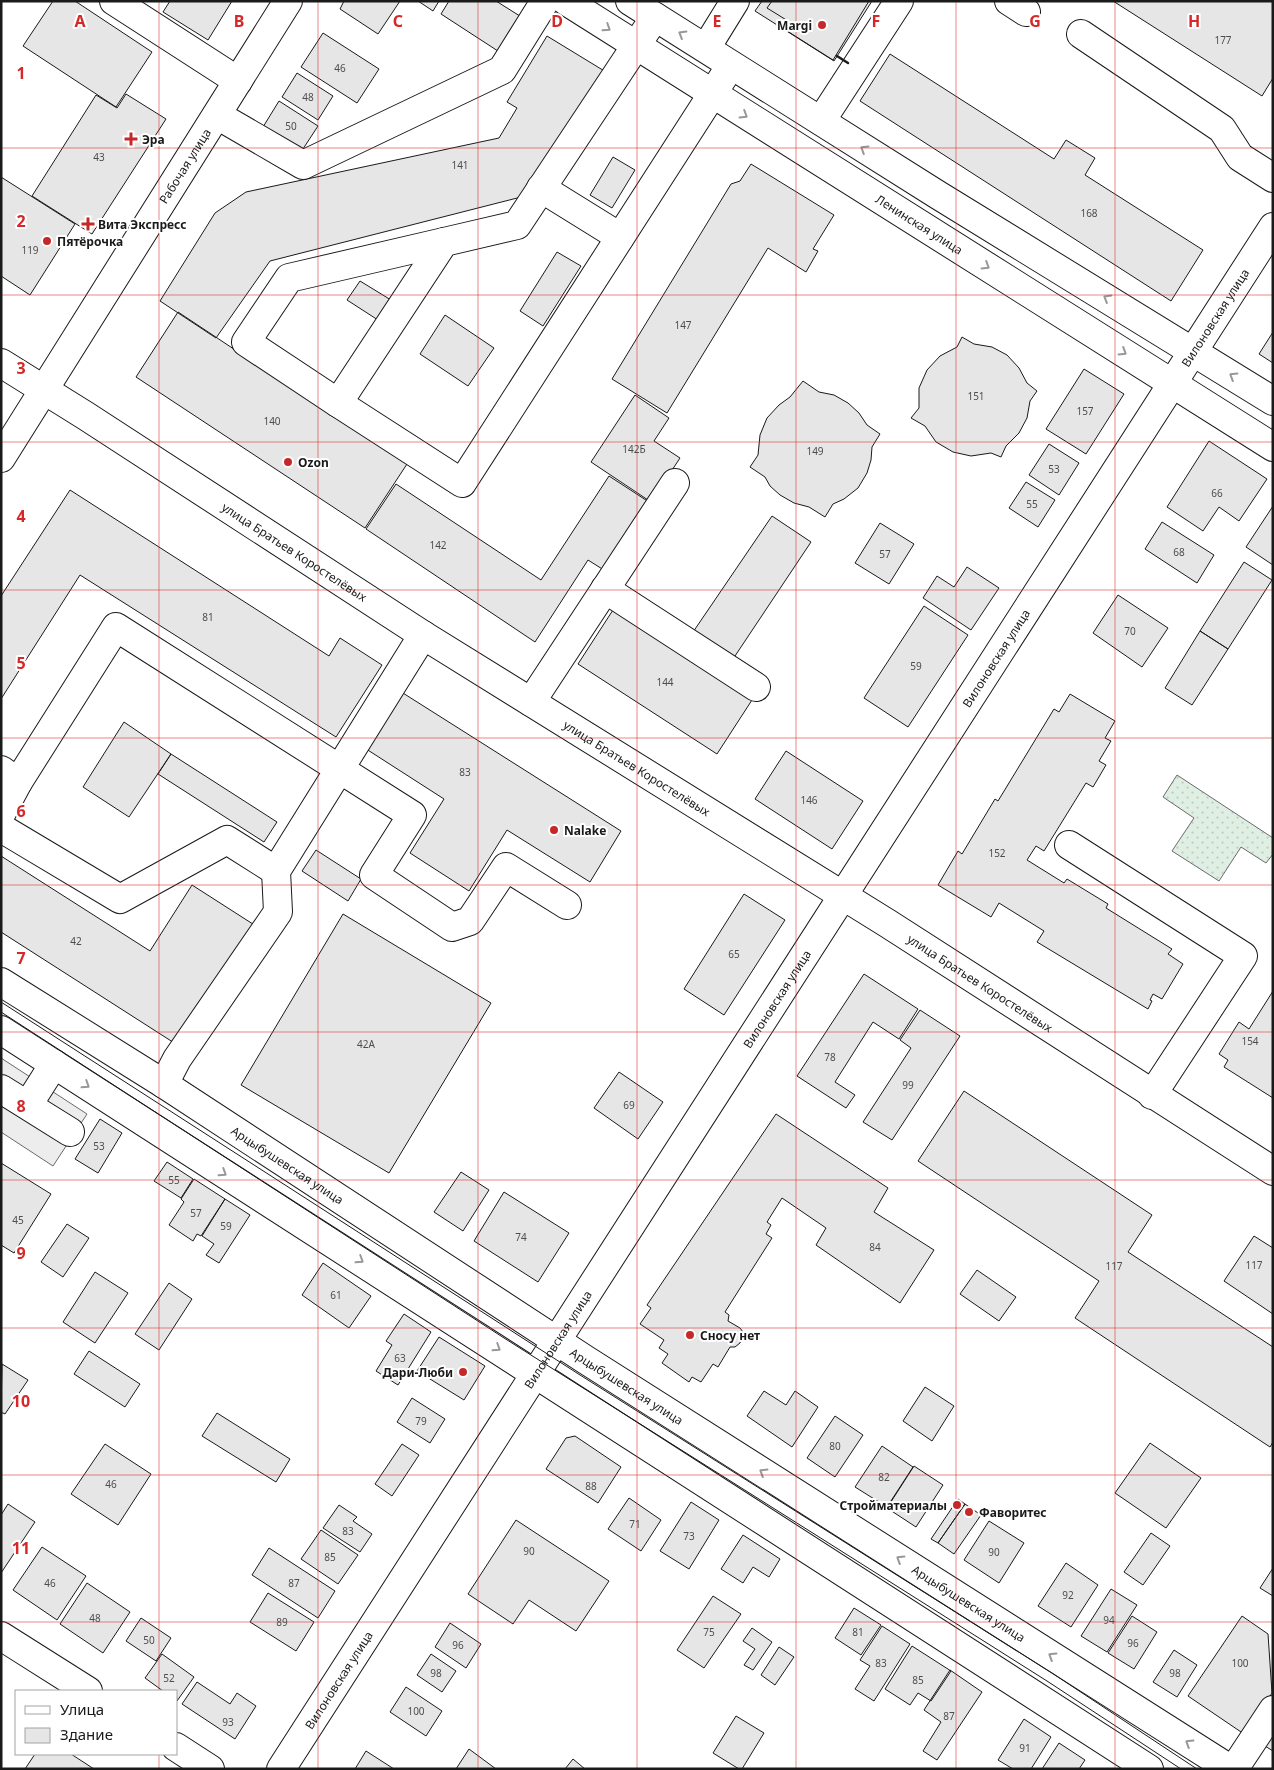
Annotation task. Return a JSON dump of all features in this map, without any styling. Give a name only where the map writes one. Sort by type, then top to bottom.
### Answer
[{"type":"main road","points":[[114,1],[238,81]]},
{"type":"main road","name":"Рабочая улица","points":[[1,458],[288,1]]},
{"type":"main road","points":[[217,115],[303,165],[502,70],[545,1]]},
{"type":"main road","name":"Ленинская улица","points":[[566,1],[1273,448]]},
{"type":"main road","points":[[630,1],[899,171],[1273,401]]},
{"type":"main road","points":[[706,48],[735,1]]},
{"type":"main road","points":[[820,121],[899,1]]},
{"type":"main road","points":[[655,18],[517,225],[289,278],[246,342],[462,483],[731,65]]},
{"type":"main road","points":[[1081,34],[1222,129],[1240,157],[1273,178]]},
{"type":"main road","points":[[880,200],[899,171]]},
{"type":"main road","points":[[541,188],[620,237]]},
{"type":"main road","points":[[919,224],[938,195]]},
{"type":"main road","name":"Вилоновская улица","points":[[281,1769],[1273,227]]},
{"type":"main road","points":[[338,403],[444,242]]},
{"type":"main road","name":"улица Братьев Коростелёвых","points":[[1,363],[423,635],[843,895],[1273,1171]]},
{"type":"main road","points":[[531,702],[675,483]]},
{"type":"main road","points":[[605,589],[756,687]]},
{"type":"main road","points":[[1,814],[10,776],[116,626],[412,815],[374,875],[452,927],[470,921],[506,867],[567,905]]},
{"type":"main road","points":[[164,1084],[178,1059],[278,912],[276,871],[423,635]]},
{"type":"main road","points":[[1,828],[120,899],[227,840],[276,871]]},
{"type":"main road","points":[[1069,845],[1243,956],[1152,1094]]},
{"type":"main road","name":"Арцыбушевская улица","points":[[1,982],[164,1084],[557,1340],[1230,1769]]},
{"type":"main road","points":[[1,1030],[1149,1769]]},
{"type":"main road","points":[[28,1105],[54,1064]]},
{"type":"main road","points":[[1,1089],[70,1132]]},
{"type":"main road","points":[[1,1636],[86,1690]]},
{"type":"main road","points":[[1234,1769],[1273,1710]]},
{"type":"main road","points":[[178,1748],[210,1769]]},
{"type":"green space","points":[[1177,775],[1273,838],[1273,854],[1266,863],[1241,847],[1219,881],[1172,851],[1194,818],[1163,797]]},
{"type":"shaded area","points":[[1,1058],[87,1114],[53,1166],[1,1132]]},
{"type":"building","points":[[53,1],[75,1],[152,52],[116,107],[23,46]]},
{"type":"building","points":[[170,1],[232,1],[208,40],[163,12]]},
{"type":"building","points":[[344,1],[400,1],[378,34],[340,9]]},
{"type":"building","points":[[418,1],[439,1],[433,11]]},
{"type":"building","points":[[449,1],[496,1],[523,18],[501,53],[441,14]]},
{"type":"building","points":[[762,1],[872,1],[834,61],[755,11]]},
{"type":"building","points":[[772,1],[869,1],[833,60],[784,29],[788,21],[767,8]]},
{"type":"building","points":[[1113,1],[1273,1],[1273,78],[1262,96]]},
{"type":"building","points":[[323,33],[379,69],[357,103],[301,67]]},
{"type":"building","points":[[547,36],[606,72],[529,195],[270,261],[216,338],[160,301],[215,213],[246,192],[499,138],[517,108],[507,102]]},
{"type":"building","points":[[890,54],[1054,159],[1066,140],[1095,158],[1085,175],[1203,250],[1171,301],[860,101]]},
{"type":"building","points":[[297,73],[333,96],[318,120],[282,97]]},
{"type":"building","points":[[126,94],[166,119],[92,234],[32,196],[96,95],[117,108]]},
{"type":"building","points":[[279,101],[318,126],[301,152],[263,127]]},
{"type":"building","points":[[613,157],[635,170],[612,208],[590,195]]},
{"type":"building","points":[[751,164],[834,215],[813,249],[818,251],[806,272],[768,248],[667,413],[612,379],[731,184],[740,181]]},
{"type":"building","points":[[1,177],[75,224],[30,295],[1,276]]},
{"type":"building","points":[[557,252],[581,266],[543,326],[520,311]]},
{"type":"building","points":[[360,281],[391,300],[378,320],[347,300]]},
{"type":"building","points":[[178,312],[407,464],[365,528],[136,377]]},
{"type":"building","points":[[445,315],[494,348],[468,386],[420,354]]},
{"type":"building","points":[[1273,332],[1273,363],[1259,354]]},
{"type":"building","points":[[962,337],[974,344],[992,347],[1007,355],[1019,368],[1027,383],[1037,391],[1030,401],[1027,418],[1019,433],[1006,446],[1001,457],[991,453],[971,456],[953,452],[936,442],[925,426],[911,418],[919,408],[919,388],[927,370],[940,356],[957,347]]},
{"type":"building","points":[[1084,369],[1124,394],[1086,454],[1046,429]]},
{"type":"building","points":[[803,381],[819,392],[834,395],[848,403],[859,413],[867,425],[880,434],[872,447],[867,473],[858,488],[844,499],[833,504],[825,517],[809,507],[794,503],[780,495],[770,486],[765,477],[750,467],[758,455],[760,435],[767,418],[779,405],[790,397]]},
{"type":"building","points":[[635,395],[669,418],[654,441],[680,458],[651,502],[591,462]]},
{"type":"building","points":[[1209,441],[1267,479],[1239,521],[1219,507],[1203,531],[1167,507]]},
{"type":"building","points":[[1049,444],[1079,463],[1059,495],[1029,475]]},
{"type":"building","points":[[609,476],[652,504],[607,572],[588,560],[535,642],[366,529],[396,484],[541,580]]},
{"type":"building","points":[[1026,482],[1055,500],[1038,527],[1009,508]]},
{"type":"building","points":[[70,490],[329,656],[340,638],[382,665],[336,737],[80,575],[1,699],[1,596]]},
{"type":"building","points":[[1273,506],[1273,565],[1246,547]]},
{"type":"building","points":[[772,516],[811,542],[731,662],[691,635]]},
{"type":"building","points":[[1162,522],[1214,555],[1197,583],[1145,549]]},
{"type":"building","points":[[880,523],[914,544],[889,584],[855,563]]},
{"type":"building","points":[[1244,562],[1272,580],[1228,649],[1200,631]]},
{"type":"building","points":[[967,567],[999,588],[971,630],[923,598],[937,576],[954,587]]},
{"type":"building","points":[[1118,595],[1168,628],[1142,667],[1093,633]]},
{"type":"building","points":[[924,606],[968,635],[908,727],[864,698]]},
{"type":"building","points":[[613,610],[752,700],[717,754],[578,664]]},
{"type":"building","points":[[1200,631],[1228,649],[1192,705],[1165,688]]},
{"type":"building","points":[[395,688],[621,831],[590,882],[507,830],[469,891],[410,853],[444,799],[360,745]]},
{"type":"building","points":[[1070,694],[1115,721],[1105,738],[1111,741],[1099,761],[1106,765],[1093,787],[1086,783],[1044,851],[1036,846],[1027,860],[1064,883],[1067,879],[1108,904],[1106,908],[1172,949],[1168,954],[1183,964],[1162,999],[1153,994],[1148,1009],[1037,942],[1044,931],[999,903],[991,917],[938,885],[958,851],[962,854],[995,799],[998,801],[1054,709],[1059,712]]},
{"type":"building","points":[[124,722],[171,754],[129,817],[83,787]]},
{"type":"building","points":[[786,751],[863,801],[832,849],[755,799]]},
{"type":"building","points":[[171,754],[277,822],[264,842],[158,774]]},
{"type":"building","points":[[316,850],[361,879],[348,901],[302,871]]},
{"type":"building","points":[[1,856],[150,951],[192,885],[256,926],[179,1046],[1,932]]},
{"type":"building","points":[[744,894],[785,920],[724,1015],[684,989]]},
{"type":"building","points":[[343,914],[491,1003],[389,1173],[241,1085]]},
{"type":"building","points":[[864,974],[918,1009],[899,1039],[873,1022],[835,1082],[855,1095],[846,1108],[797,1076]]},
{"type":"building","points":[[1273,991],[1273,1098],[1224,1067],[1228,1060],[1219,1054],[1239,1022],[1249,1029]]},
{"type":"building","points":[[920,1010],[960,1036],[892,1140],[863,1122],[911,1048],[900,1040]]},
{"type":"building","points":[[619,1072],[663,1102],[638,1139],[594,1108]]},
{"type":"building","points":[[964,1091],[1152,1215],[1128,1252],[1273,1347],[1273,1442],[1270,1447],[1075,1318],[1099,1281],[918,1161]]},
{"type":"building","points":[[776,1114],[888,1188],[874,1212],[934,1250],[900,1303],[816,1245],[826,1228],[782,1198],[767,1222],[771,1225],[766,1234],[772,1238],[725,1312],[729,1315],[728,1321],[743,1332],[740,1343],[735,1347],[730,1347],[718,1367],[713,1364],[701,1382],[692,1377],[689,1382],[662,1363],[668,1354],[659,1348],[664,1340],[640,1324],[651,1308],[647,1305]]},
{"type":"building","points":[[100,1119],[122,1133],[98,1173],[75,1159]]},
{"type":"building","points":[[167,1162],[193,1179],[181,1198],[154,1181]]},
{"type":"building","points":[[1,1163],[51,1194],[14,1253],[1,1245]]},
{"type":"building","points":[[461,1172],[489,1190],[463,1231],[434,1212]]},
{"type":"building","points":[[194,1179],[225,1199],[201,1236],[197,1234],[193,1241],[169,1225],[184,1202],[181,1199]]},
{"type":"building","points":[[504,1192],[569,1233],[538,1282],[474,1241]]},
{"type":"building","points":[[225,1199],[250,1215],[219,1263],[206,1255],[214,1244],[202,1236]]},
{"type":"building","points":[[67,1224],[89,1238],[63,1277],[41,1262]]},
{"type":"building","points":[[1254,1236],[1273,1248],[1273,1314],[1224,1281]]},
{"type":"building","points":[[323,1263],[371,1296],[349,1328],[302,1295]]},
{"type":"building","points":[[977,1270],[1016,1297],[999,1321],[960,1294]]},
{"type":"building","points":[[95,1272],[128,1293],[95,1343],[63,1322]]},
{"type":"building","points":[[169,1283],[192,1299],[159,1350],[135,1334]]},
{"type":"building","points":[[404,1314],[431,1332],[398,1385],[376,1371],[392,1345],[386,1341]]},
{"type":"building","points":[[439,1337],[485,1366],[464,1400],[417,1371]]},
{"type":"building","points":[[89,1351],[140,1384],[125,1407],[74,1374]]},
{"type":"building","points":[[2,1364],[28,1380],[5,1414],[1,1412]]},
{"type":"building","points":[[925,1387],[954,1406],[932,1441],[903,1421]]},
{"type":"building","points":[[764,1391],[786,1405],[795,1391],[818,1407],[792,1447],[747,1416]]},
{"type":"building","points":[[412,1398],[445,1419],[430,1443],[397,1422]]},
{"type":"building","points":[[217,1413],[290,1459],[276,1482],[202,1436]]},
{"type":"building","points":[[835,1416],[863,1435],[835,1477],[807,1458]]},
{"type":"building","points":[[575,1436],[621,1467],[598,1503],[546,1469],[566,1438]]},
{"type":"building","points":[[1150,1443],[1201,1478],[1166,1528],[1115,1493]]},
{"type":"building","points":[[105,1444],[151,1474],[118,1525],[71,1494]]},
{"type":"building","points":[[402,1444],[419,1455],[392,1496],[375,1484]]},
{"type":"building","points":[[882,1446],[913,1467],[887,1507],[855,1487]]},
{"type":"building","points":[[914,1466],[943,1485],[916,1527],[887,1508]]},
{"type":"building","points":[[629,1498],[661,1520],[641,1551],[608,1529]]},
{"type":"building","points":[[958,1499],[965,1504],[938,1543],[931,1539]]},
{"type":"building","points":[[691,1502],[719,1520],[689,1569],[660,1551]]},
{"type":"building","points":[[8,1504],[35,1522],[1,1573],[1,1515]]},
{"type":"building","points":[[965,1504],[981,1515],[954,1554],[938,1543]]},
{"type":"building","points":[[339,1505],[357,1517],[353,1521],[372,1534],[360,1552],[323,1528]]},
{"type":"building","points":[[516,1520],[609,1581],[576,1631],[529,1600],[513,1624],[468,1594]]},
{"type":"building","points":[[989,1521],[1024,1543],[999,1583],[964,1560]]},
{"type":"building","points":[[321,1530],[358,1555],[338,1584],[301,1559]]},
{"type":"building","points":[[1151,1533],[1170,1546],[1143,1585],[1124,1572]]},
{"type":"building","points":[[743,1535],[780,1559],[769,1577],[753,1567],[743,1583],[721,1569]]},
{"type":"building","points":[[42,1547],[86,1576],[57,1620],[13,1590]]},
{"type":"building","points":[[269,1548],[335,1591],[318,1618],[252,1575]]},
{"type":"building","points":[[1066,1563],[1098,1585],[1071,1627],[1038,1606]]},
{"type":"building","points":[[1273,1568],[1273,1596],[1260,1588]]},
{"type":"building","points":[[87,1583],[130,1612],[103,1653],[60,1624]]},
{"type":"building","points":[[1111,1589],[1137,1605],[1107,1652],[1081,1636]]},
{"type":"building","points":[[268,1593],[314,1622],[296,1651],[250,1622]]},
{"type":"building","points":[[713,1596],[741,1614],[704,1668],[677,1650]]},
{"type":"building","points":[[854,1608],[881,1625],[861,1655],[835,1638]]},
{"type":"building","points":[[1132,1616],[1157,1632],[1134,1669],[1108,1653]]},
{"type":"building","points":[[1242,1616],[1268,1634],[1272,1693],[1244,1734],[1188,1696]]},
{"type":"building","points":[[141,1618],[171,1638],[156,1661],[126,1641]]},
{"type":"building","points":[[450,1623],[481,1644],[466,1668],[435,1647]]},
{"type":"building","points":[[882,1626],[910,1644],[874,1701],[855,1689],[870,1666],[860,1660]]},
{"type":"building","points":[[752,1628],[772,1642],[753,1670],[744,1665],[755,1649],[743,1641]]},
{"type":"building","points":[[912,1646],[951,1671],[931,1701],[918,1693],[910,1705],[885,1689]]},
{"type":"building","points":[[779,1647],[794,1657],[775,1685],[761,1675]]},
{"type":"building","points":[[1174,1650],[1197,1665],[1177,1697],[1153,1682]]},
{"type":"building","points":[[162,1654],[194,1677],[178,1700],[178,1690],[162,1690],[145,1678]]},
{"type":"building","points":[[431,1654],[456,1671],[442,1692],[417,1675]]},
{"type":"building","points":[[950,1670],[982,1692],[937,1760],[923,1751],[941,1722],[924,1710]]},
{"type":"building","points":[[197,1682],[230,1704],[237,1693],[256,1706],[235,1739],[182,1704]]},
{"type":"building","points":[[406,1687],[442,1711],[426,1736],[390,1712]]},
{"type":"building","points":[[736,1716],[764,1733],[742,1769],[713,1753]]},
{"type":"building","points":[[1024,1719],[1051,1737],[1031,1769],[1013,1769],[998,1760]]},
{"type":"building","points":[[1273,1724],[1273,1751],[1260,1743]]},
{"type":"building","points":[[1059,1743],[1085,1760],[1079,1769],[1042,1769]]},
{"type":"building","points":[[469,1749],[496,1769],[456,1769]]},
{"type":"building","points":[[366,1751],[394,1769],[355,1769]]},
{"type":"building","points":[[34,1755],[73,1755],[94,1769],[25,1769]]},
{"type":"building","points":[[573,1759],[585,1769],[565,1769]]},
{"type":"tram line","points":[[1,1002],[580,1375],[1052,1673],[1197,1769]]},
{"type":"tram line","points":[[1,1012],[504,1338],[1047,1681],[1181,1769]]},
{"type":"wall","points":[[837,56],[848,63]]},
{"type":"place","name":"Margi","points":[[822,25]]},
{"type":"place","name":"Эра","points":[[131,139]]},
{"type":"place","name":"Вита Экспресс","points":[[88,224]]},
{"type":"place","name":"Пятёрочка","points":[[47,241]]},
{"type":"place","name":"Ozon","points":[[288,462]]},
{"type":"place","name":"Nalake","points":[[554,830]]},
{"type":"place","name":"Сносу нет","points":[[690,1335]]},
{"type":"place","name":"Дари-Люби","points":[[463,1372]]},
{"type":"place","name":"Стройматериалы","points":[[957,1505]]},
{"type":"place","name":"Фаворитес","points":[[969,1512]]}]
